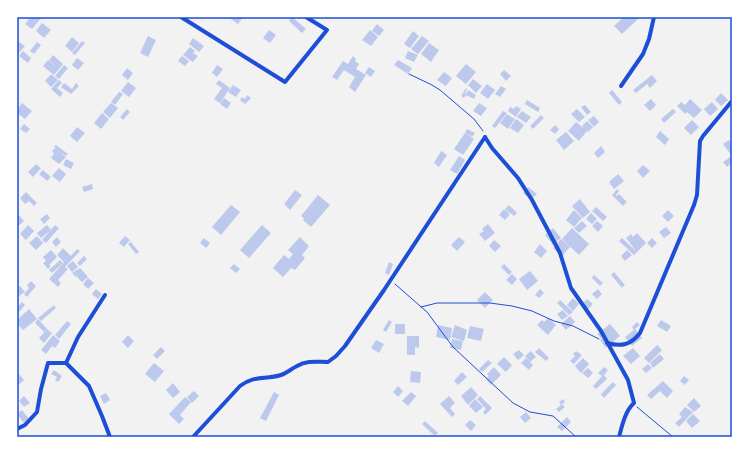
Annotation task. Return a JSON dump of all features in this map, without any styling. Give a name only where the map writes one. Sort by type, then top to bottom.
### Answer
[{"type":"street","points":[[181,17],[285,82],[327,30],[306,17]]},
{"type":"street","points":[[621,86],[643,54],[649,40],[654,17]]},
{"type":"street","points":[[607,343],[616,346],[627,344],[633,341],[640,333],[670,265],[694,205],[697,195],[700,141],[732,101]]},
{"type":"street","points":[[194,437],[240,386],[247,381],[255,378],[280,375],[301,364],[312,361],[330,361],[345,346],[486,137],[492,148],[518,178],[532,200],[560,253],[571,288],[598,326],[628,380],[634,403],[629,409],[622,425],[619,437]]},
{"type":"street","points":[[66,363],[78,337],[105,295]]},
{"type":"street","points":[[17,429],[25,425],[37,412],[48,363],[66,363],[89,386],[110,437]]},
{"type":"path","points":[[409,74],[432,84],[440,90],[479,124],[486,137]]},
{"type":"path","points":[[390,280],[421,307],[433,319],[453,347],[513,403],[530,412],[553,416],[576,437]]},
{"type":"path","points":[[421,307],[436,303],[490,303],[512,306],[532,311],[554,321],[573,326],[607,343]]},
{"type":"path","points":[[634,403],[674,437]]},
{"type":"building","points":[[31,17],[42,17],[32,29],[25,24]]},
{"type":"building","points":[[228,17],[243,17],[238,24]]},
{"type":"building","points":[[292,17],[306,29],[302,33],[289,21]]},
{"type":"building","points":[[624,17],[640,17],[622,34],[614,26]]},
{"type":"building","points":[[42,23],[51,30],[44,38],[36,31]]},
{"type":"building","points":[[377,24],[384,30],[379,36],[372,31]]},
{"type":"building","points":[[269,30],[276,35],[270,43],[263,38]]},
{"type":"building","points":[[370,30],[378,37],[371,46],[362,40]]},
{"type":"building","points":[[413,31],[419,36],[410,48],[404,44]]},
{"type":"building","points":[[148,36],[156,40],[148,57],[140,53]]},
{"type":"building","points":[[422,36],[429,41],[418,54],[411,49]]},
{"type":"building","points":[[72,37],[79,43],[72,52],[65,46]]},
{"type":"building","points":[[193,38],[204,46],[199,52],[189,44]]},
{"type":"building","points":[[82,41],[85,43],[75,55],[72,53]]},
{"type":"building","points":[[19,42],[25,46],[18,54],[17,44]]},
{"type":"building","points":[[37,42],[41,45],[34,54],[30,51]]},
{"type":"building","points":[[429,43],[439,50],[431,62],[421,54]]},
{"type":"building","points":[[190,47],[195,51],[193,53],[198,56],[193,62],[183,55]]},
{"type":"building","points":[[23,51],[31,58],[28,63],[19,56]]},
{"type":"building","points":[[408,51],[418,55],[414,62],[405,58]]},
{"type":"building","points":[[53,55],[63,64],[54,75],[43,66],[48,60],[56,67],[49,60]]},
{"type":"building","points":[[182,56],[189,61],[185,66],[178,61]]},
{"type":"building","points":[[353,56],[356,59],[355,61],[359,64],[356,69],[366,75],[355,92],[349,87],[355,77],[344,70],[337,80],[332,77],[343,61],[348,64]]},
{"type":"building","points":[[77,58],[84,63],[78,70],[72,65]]},
{"type":"building","points":[[398,60],[412,68],[408,74],[394,65]]},
{"type":"building","points":[[466,64],[476,72],[466,84],[456,76]]},
{"type":"building","points":[[64,65],[68,68],[59,79],[55,76]]},
{"type":"building","points":[[217,65],[223,69],[217,77],[212,73]]},
{"type":"building","points":[[369,67],[375,71],[371,77],[365,73]]},
{"type":"building","points":[[127,68],[133,73],[128,80],[122,75]]},
{"type":"building","points":[[504,70],[511,76],[506,81],[500,74]]},
{"type":"building","points":[[444,72],[452,78],[446,86],[437,80]]},
{"type":"building","points":[[51,74],[58,80],[51,87],[45,81]]},
{"type":"building","points":[[652,75],[657,81],[650,88],[647,84],[636,93],[633,90]]},
{"type":"building","points":[[473,79],[482,86],[476,93],[468,85]]},
{"type":"building","points":[[59,80],[62,83],[57,88],[63,93],[60,97],[51,89]]},
{"type":"building","points":[[219,80],[230,88],[220,103],[214,99],[222,88],[216,84]]},
{"type":"building","points":[[128,82],[136,88],[129,97],[121,91]]},
{"type":"building","points":[[64,83],[72,89],[76,83],[79,86],[71,94],[61,87]]},
{"type":"building","points":[[487,84],[495,90],[488,99],[480,93]]},
{"type":"building","points":[[233,85],[241,90],[236,97],[228,92]]},
{"type":"building","points":[[501,86],[506,89],[500,97],[495,94]]},
{"type":"building","points":[[466,88],[466,94],[468,90],[476,95],[474,99],[466,95],[464,98],[461,96]]},
{"type":"building","points":[[612,90],[622,102],[619,105],[609,93]]},
{"type":"building","points":[[119,92],[123,94],[115,105],[111,102]]},
{"type":"building","points":[[721,93],[728,100],[721,106],[715,100]]},
{"type":"building","points":[[247,95],[251,98],[245,104],[240,100],[242,97],[245,99]]},
{"type":"building","points":[[224,98],[231,103],[227,109],[220,104]]},
{"type":"building","points":[[651,99],[656,105],[650,111],[644,105]]},
{"type":"building","points":[[690,99],[702,110],[694,118],[687,112],[685,114],[677,106],[681,102],[685,105]]},
{"type":"building","points":[[527,100],[540,108],[538,112],[525,104]]},
{"type":"building","points":[[712,102],[718,109],[710,116],[704,109]]},
{"type":"building","points":[[22,103],[32,111],[25,119],[17,113],[17,110]]},
{"type":"building","points":[[111,103],[118,108],[110,118],[103,112]]},
{"type":"building","points":[[479,103],[487,108],[481,116],[473,111]]},
{"type":"building","points":[[585,105],[591,112],[587,115],[581,107]]},
{"type":"building","points":[[516,106],[521,109],[516,117],[508,111],[510,107],[514,109]]},
{"type":"building","points":[[127,109],[130,112],[123,120],[120,117]]},
{"type":"building","points":[[577,109],[585,117],[579,122],[571,114]]},
{"type":"building","points":[[673,109],[676,112],[664,123],[661,119]]},
{"type":"building","points":[[503,111],[507,113],[495,128],[492,126]]},
{"type":"building","points":[[522,111],[531,117],[526,123],[517,117]]},
{"type":"building","points":[[102,113],[109,119],[101,129],[94,123]]},
{"type":"building","points":[[507,114],[515,119],[508,129],[500,123]]},
{"type":"building","points":[[541,115],[544,118],[533,129],[530,126]]},
{"type":"building","points":[[594,116],[599,122],[594,127],[588,120]]},
{"type":"building","points":[[516,119],[524,125],[518,133],[510,128]]},
{"type":"building","points":[[692,120],[699,127],[691,135],[684,128]]},
{"type":"building","points":[[587,121],[593,127],[588,132],[587,131],[579,141],[568,131],[576,122],[585,129],[582,126]]},
{"type":"building","points":[[24,124],[30,129],[26,133],[20,129]]},
{"type":"building","points":[[555,125],[559,129],[555,134],[550,130]]},
{"type":"building","points":[[77,127],[85,133],[77,142],[70,136]]},
{"type":"building","points":[[467,129],[475,133],[472,137],[465,133]]},
{"type":"building","points":[[660,131],[669,139],[665,145],[656,137]]},
{"type":"building","points":[[566,132],[574,141],[564,150],[556,140]]},
{"type":"building","points":[[465,133],[474,139],[463,155],[454,149]]},
{"type":"building","points":[[729,140],[732,144],[732,156],[723,144]]},
{"type":"building","points":[[56,145],[68,154],[66,156],[59,151],[66,157],[59,164],[51,158],[54,154],[52,151],[55,148],[58,150],[54,147]]},
{"type":"building","points":[[601,146],[605,152],[598,158],[594,153]]},
{"type":"building","points":[[441,151],[447,155],[439,167],[434,163]]},
{"type":"building","points":[[459,156],[465,160],[457,174],[450,170]]},
{"type":"building","points":[[732,156],[732,162],[727,167],[723,162]]},
{"type":"building","points":[[66,159],[74,163],[71,169],[63,165]]},
{"type":"building","points":[[36,164],[41,168],[33,177],[28,172]]},
{"type":"building","points":[[643,165],[650,171],[643,178],[637,171]]},
{"type":"building","points":[[59,168],[66,174],[60,182],[52,176]]},
{"type":"building","points":[[43,170],[51,177],[47,181],[39,174]]},
{"type":"building","points":[[618,174],[624,181],[614,189],[609,182]]},
{"type":"building","points":[[92,184],[93,189],[84,192],[82,187]]},
{"type":"building","points":[[528,187],[537,194],[531,200],[523,193]]},
{"type":"building","points":[[617,189],[619,191],[616,195],[617,196],[619,194],[627,202],[623,206],[612,195]]},
{"type":"building","points":[[295,190],[302,195],[290,210],[284,204]]},
{"type":"building","points":[[26,192],[37,203],[34,206],[29,201],[25,204],[20,198]]},
{"type":"building","points":[[318,195],[330,205],[311,227],[303,220],[304,218],[301,216]]},
{"type":"building","points":[[580,199],[590,212],[583,218],[572,206]]},
{"type":"building","points":[[231,205],[240,212],[221,235],[212,227]]},
{"type":"building","points":[[509,205],[517,213],[514,216],[505,209]]},
{"type":"building","points":[[596,207],[607,217],[603,221],[592,211]]},
{"type":"building","points":[[504,209],[510,214],[505,220],[499,215]]},
{"type":"building","points":[[574,210],[582,218],[574,227],[566,220]]},
{"type":"building","points":[[668,210],[674,216],[668,222],[662,216]]},
{"type":"building","points":[[17,213],[24,221],[17,227]]},
{"type":"building","points":[[591,213],[597,219],[592,224],[586,219]]},
{"type":"building","points":[[47,214],[50,218],[44,224],[40,219]]},
{"type":"building","points":[[582,221],[587,226],[579,233],[574,228]]},
{"type":"building","points":[[597,221],[603,226],[598,232],[592,226]]},
{"type":"building","points":[[488,224],[495,233],[485,241],[479,234],[484,231],[482,229]]},
{"type":"building","points":[[28,225],[34,231],[26,240],[20,234]]},
{"type":"building","points":[[47,225],[51,230],[41,238],[37,233]]},
{"type":"building","points":[[55,225],[59,228],[46,243],[42,240]]},
{"type":"building","points":[[262,225],[271,233],[249,258],[240,250]]},
{"type":"building","points":[[666,227],[671,233],[664,238],[659,232]]},
{"type":"building","points":[[553,228],[561,238],[553,245],[545,235]]},
{"type":"building","points":[[572,228],[589,244],[579,255],[562,239]]},
{"type":"building","points":[[637,233],[646,243],[634,255],[619,241],[622,238],[636,251],[626,238],[631,234],[633,237]]},
{"type":"building","points":[[37,236],[43,243],[36,250],[29,243]]},
{"type":"building","points":[[125,236],[130,240],[124,247],[119,243]]},
{"type":"building","points":[[57,237],[61,242],[56,247],[52,242]]},
{"type":"building","points":[[300,237],[309,246],[302,255],[305,258],[295,270],[291,268],[283,277],[273,268],[284,255],[289,259],[293,254],[288,250]]},
{"type":"building","points":[[459,237],[465,242],[457,251],[451,245]]},
{"type":"building","points":[[204,238],[210,243],[206,248],[200,243]]},
{"type":"building","points":[[652,238],[657,243],[652,248],[647,243]]},
{"type":"building","points":[[561,239],[570,247],[562,256],[553,248]]},
{"type":"building","points":[[494,240],[501,246],[495,252],[489,246]]},
{"type":"building","points":[[131,242],[139,252],[136,254],[128,244]]},
{"type":"building","points":[[540,244],[547,251],[541,258],[534,252]]},
{"type":"building","points":[[63,248],[71,256],[77,249],[80,251],[65,267],[68,269],[58,280],[61,283],[58,287],[49,279],[66,260],[64,262],[57,255]]},
{"type":"building","points":[[51,250],[57,257],[49,265],[51,266],[48,269],[43,263],[46,261],[43,257]]},
{"type":"building","points":[[627,250],[632,255],[625,261],[621,256]]},
{"type":"building","points":[[84,256],[87,259],[80,266],[77,263]]},
{"type":"building","points":[[60,260],[63,263],[52,273],[49,270]]},
{"type":"building","points":[[73,261],[78,267],[72,272],[67,266]]},
{"type":"building","points":[[389,262],[393,264],[389,275],[385,273]]},
{"type":"building","points":[[234,264],[240,269],[236,273],[230,268]]},
{"type":"building","points":[[504,264],[512,272],[509,275],[501,267]]},
{"type":"building","points":[[80,268],[88,277],[82,282],[77,277],[79,274],[76,277],[72,273]]},
{"type":"building","points":[[530,271],[538,281],[527,290],[519,279]]},
{"type":"building","points":[[614,272],[625,285],[622,288],[611,275]]},
{"type":"building","points":[[512,274],[517,279],[512,285],[506,280]]},
{"type":"building","points":[[594,275],[603,283],[600,286],[592,278]]},
{"type":"building","points":[[88,278],[94,283],[88,289],[83,284]]},
{"type":"building","points":[[31,281],[36,286],[27,297],[24,294],[29,288],[27,285]]},
{"type":"building","points":[[20,286],[25,292],[19,296],[17,293],[17,288]]},
{"type":"building","points":[[96,289],[102,294],[98,299],[92,294]]},
{"type":"building","points":[[540,289],[544,293],[539,298],[535,295]]},
{"type":"building","points":[[598,289],[602,294],[597,299],[592,294]]},
{"type":"building","points":[[485,292],[493,300],[485,308],[477,300]]},
{"type":"building","points":[[573,298],[579,304],[573,311],[567,305]]},
{"type":"building","points":[[587,299],[593,304],[587,310],[581,305]]},
{"type":"building","points":[[560,300],[573,312],[569,315],[557,303]]},
{"type":"building","points":[[22,302],[25,305],[19,312],[17,311],[17,308]]},
{"type":"building","points":[[54,305],[56,308],[41,321],[38,318]]},
{"type":"building","points":[[29,309],[37,319],[23,330],[17,323],[17,320]]},
{"type":"building","points":[[563,310],[568,316],[562,320],[557,314]]},
{"type":"building","points":[[570,316],[575,322],[566,330],[561,324]]},
{"type":"building","points":[[548,318],[556,325],[548,335],[537,325],[542,320],[544,322]]},
{"type":"building","points":[[38,319],[47,329],[44,332],[35,323]]},
{"type":"building","points":[[389,320],[392,322],[386,332],[383,330]]},
{"type":"building","points":[[661,320],[671,326],[667,332],[657,326]]},
{"type":"building","points":[[67,321],[71,324],[59,339],[55,335]]},
{"type":"building","points":[[637,322],[640,325],[635,329],[642,338],[632,346],[625,337],[634,330],[632,327]]},
{"type":"building","points":[[395,324],[405,324],[405,334],[395,334]]},
{"type":"building","points":[[610,324],[620,336],[606,348],[600,340],[602,339],[597,334]]},
{"type":"building","points":[[438,325],[452,328],[450,340],[436,337]]},
{"type":"building","points":[[455,325],[467,330],[464,341],[451,337]]},
{"type":"building","points":[[470,326],[484,329],[481,341],[467,338]]},
{"type":"building","points":[[47,329],[52,333],[44,343],[39,338]]},
{"type":"building","points":[[53,335],[60,341],[55,348],[52,346],[46,354],[41,350]]},
{"type":"building","points":[[128,335],[134,341],[128,348],[122,342]]},
{"type":"building","points":[[407,336],[419,336],[419,348],[415,347],[415,355],[407,355]]},
{"type":"building","points":[[452,339],[463,341],[461,350],[450,348]]},
{"type":"building","points":[[376,340],[384,344],[379,353],[371,348]]},
{"type":"building","points":[[657,345],[662,350],[649,363],[644,358]]},
{"type":"building","points":[[161,347],[165,351],[157,359],[153,355]]},
{"type":"building","points":[[539,348],[549,358],[546,361],[535,352]]},
{"type":"building","points":[[633,348],[640,356],[631,364],[623,356]]},
{"type":"building","points":[[519,350],[524,355],[518,360],[513,354]]},
{"type":"building","points":[[531,351],[536,357],[530,362],[525,356]]},
{"type":"building","points":[[576,351],[582,355],[574,364],[570,361],[575,356],[573,354]]},
{"type":"building","points":[[660,354],[664,359],[653,368],[650,363]]},
{"type":"building","points":[[504,357],[512,365],[506,372],[497,364]]},
{"type":"building","points":[[526,358],[533,365],[529,370],[521,363]]},
{"type":"building","points":[[583,358],[589,364],[581,373],[575,366]]},
{"type":"building","points":[[488,360],[492,363],[482,372],[479,369]]},
{"type":"building","points":[[154,363],[164,371],[155,382],[145,374]]},
{"type":"building","points":[[648,364],[652,368],[646,373],[642,369]]},
{"type":"building","points":[[494,367],[501,375],[491,385],[486,379],[489,376],[487,374]]},
{"type":"building","points":[[604,367],[608,370],[604,375],[607,379],[596,389],[593,386],[602,376],[598,373]]},
{"type":"building","points":[[588,368],[593,373],[588,378],[582,373]]},
{"type":"building","points":[[54,370],[62,376],[58,382],[55,380],[57,377],[51,374]]},
{"type":"building","points":[[411,371],[421,372],[420,383],[410,382]]},
{"type":"building","points":[[17,372],[24,380],[17,386]]},
{"type":"building","points":[[462,372],[467,377],[458,385],[454,381]]},
{"type":"building","points":[[684,376],[689,380],[685,385],[680,381]]},
{"type":"building","points":[[663,381],[673,391],[667,398],[660,391],[651,399],[647,395]]},
{"type":"building","points":[[613,382],[616,385],[604,398],[601,394]]},
{"type":"building","points":[[173,383],[180,392],[173,398],[166,390]]},
{"type":"building","points":[[398,386],[403,391],[398,397],[393,392]]},
{"type":"building","points":[[471,387],[478,395],[468,405],[461,396]]},
{"type":"building","points":[[194,391],[199,396],[192,403],[187,397]]},
{"type":"building","points":[[274,392],[279,395],[266,421],[260,418]]},
{"type":"building","points":[[411,392],[416,396],[408,406],[402,401]]},
{"type":"building","points":[[106,393],[110,400],[104,404],[100,396]]},
{"type":"building","points":[[24,396],[30,403],[24,407],[19,401]]},
{"type":"building","points":[[449,396],[455,403],[450,408],[455,414],[452,417],[440,404]]},
{"type":"building","points":[[480,396],[492,408],[485,415],[483,412],[486,409],[477,399]]},
{"type":"building","points":[[185,397],[191,402],[180,415],[184,419],[179,424],[169,414]]},
{"type":"building","points":[[694,398],[701,406],[694,412],[687,405]]},
{"type":"building","points":[[475,399],[483,407],[476,413],[469,406]]},
{"type":"building","points":[[563,399],[565,402],[562,404],[565,407],[559,412],[556,409],[561,405],[559,402]]},
{"type":"building","points":[[685,407],[693,412],[679,427],[675,423],[682,417],[679,414]]},
{"type":"building","points":[[22,410],[29,419],[24,423],[17,414]]},
{"type":"building","points":[[526,412],[531,418],[525,423],[520,417]]},
{"type":"building","points":[[693,414],[700,421],[692,428],[686,421]]},
{"type":"building","points":[[567,417],[571,422],[562,431],[557,427]]},
{"type":"building","points":[[470,420],[476,425],[471,431],[465,425]]},
{"type":"building","points":[[425,421],[438,433],[435,436],[422,424]]}]
